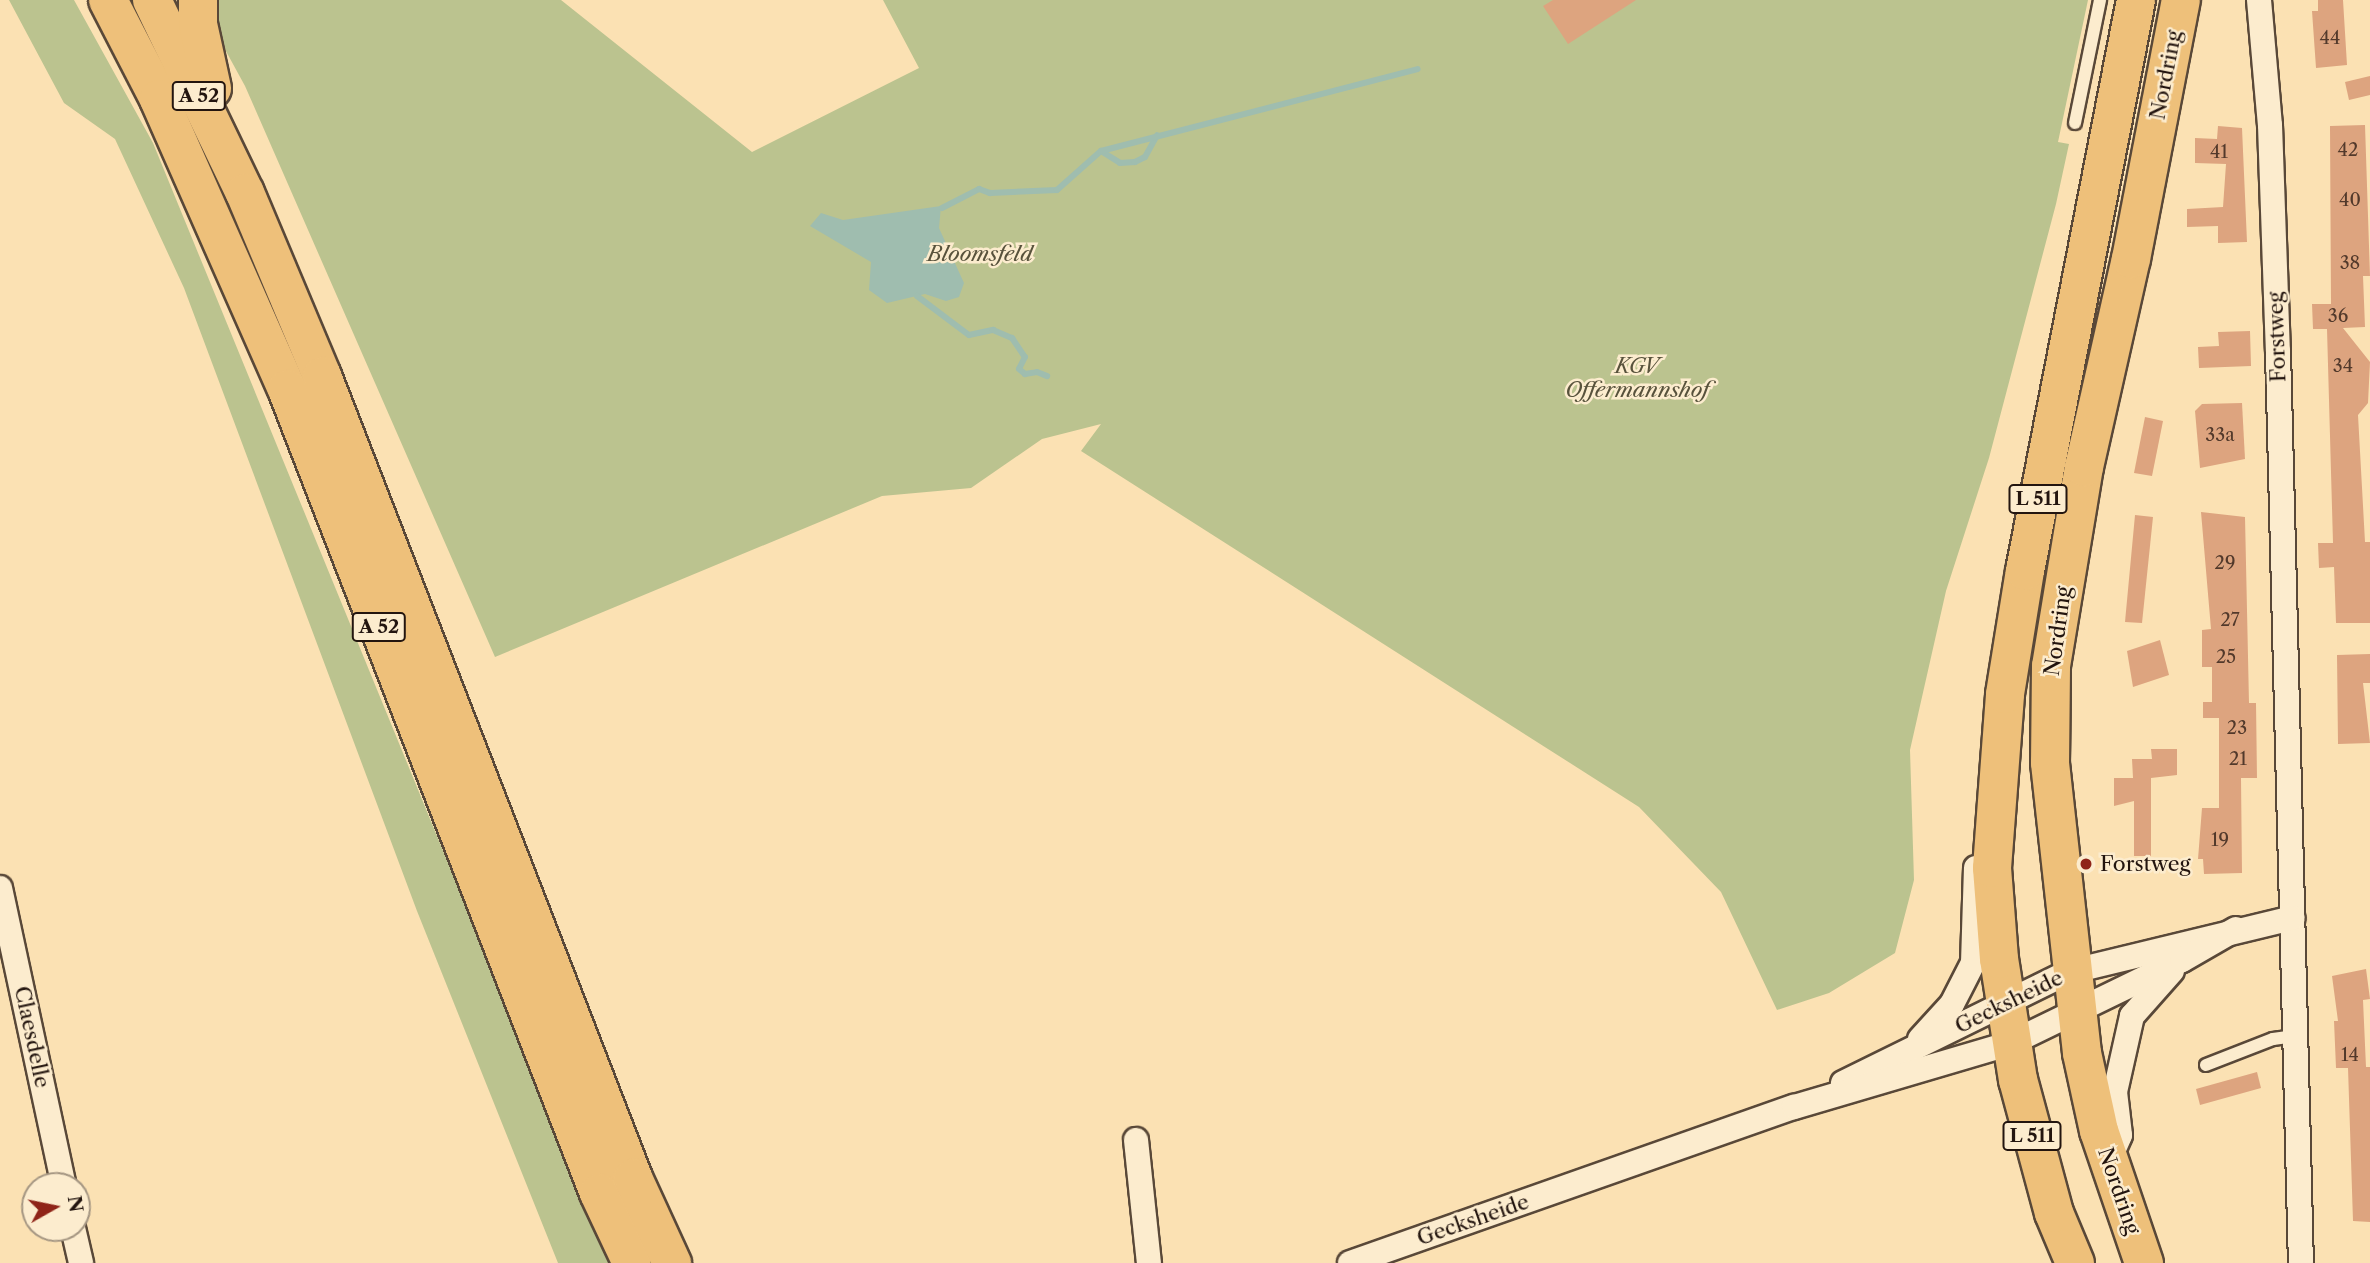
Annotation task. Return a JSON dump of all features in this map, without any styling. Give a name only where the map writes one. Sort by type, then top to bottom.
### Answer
[{"type":"main road","name":"A 52","points":[[108,0],[159,99],[287,389],[554,1079],[632,1263]]},
{"type":"main road","name":"A 52","points":[[152,0],[245,193],[322,376],[633,1178],[672,1263]]},
{"type":"main road","points":[[198,0],[198,24],[215,97],[245,193]]},
{"type":"main road","name":"Nordring","points":[[2075,1263],[2040,1166],[2011,1042],[1992,868],[1997,773],[2025,571],[2136,0]]},
{"type":"main road","name":"Nordring","points":[[2144,1263],[2108,1163],[2069,972],[2050,762],[2051,666],[2084,467],[2131,259],[2181,0]]},
{"type":"street","name":"Forstweg","points":[[2259,0],[2270,125],[2301,1263]]},
{"type":"street","name":"Nordring","points":[[1910,1049],[1952,1004],[1973,963],[1976,840],[1997,773]]},
{"type":"street","name":"Claesdelle","points":[[0,888],[61,1172]]},
{"type":"street","name":"Gecksheide","points":[[1794,1107],[2069,972],[2236,929],[2293,918]]},
{"type":"street","name":"Gecksheide","points":[[1350,1263],[1794,1107],[2011,1042],[2182,960],[2236,929]]},
{"type":"street","points":[[2108,1163],[2120,1135],[2115,1091],[2132,1016],[2182,960]]},
{"type":"street","points":[[1136,1140],[1149,1263]]},
{"type":"street","points":[[77,1242],[81,1263]]},
{"type":"lane","points":[[2075,123],[2100,0]]},
{"type":"lane","points":[[2206,1065],[2273,1039],[2295,1036]]},
{"type":"green space","points":[[9,0],[74,0],[153,143],[612,1263],[558,1263],[417,911],[184,288],[115,139],[64,103]]},
{"type":"green space","points":[[212,0],[561,0],[752,152],[919,68],[883,0],[2088,0],[2058,142],[2069,144],[2056,204],[1989,458],[1946,591],[1910,750],[1914,880],[1895,953],[1829,993],[1777,1010],[1721,892],[1639,807],[1081,451],[1101,424],[1042,439],[971,488],[882,496],[495,657],[245,86],[210,22]]},
{"type":"shaded area","points":[[941,206],[939,228],[964,283],[959,297],[946,301],[925,294],[887,303],[869,290],[871,262],[810,226],[821,213],[843,220]]},
{"type":"building","points":[[1553,0],[1636,0],[1568,44],[1543,6]]},
{"type":"building","points":[[2318,0],[2343,0],[2347,65],[2316,68],[2312,11],[2318,11]]},
{"type":"building","points":[[2370,76],[2370,95],[2349,100],[2345,82]]},
{"type":"building","points":[[2365,125],[2370,276],[2363,276],[2365,327],[2343,328],[2370,362],[2368,403],[2358,415],[2365,542],[2370,542],[2370,623],[2336,623],[2334,567],[2319,568],[2318,543],[2333,543],[2327,329],[2313,329],[2312,304],[2331,304],[2330,126]]},
{"type":"building","points":[[2218,126],[2242,128],[2247,242],[2218,243],[2218,226],[2187,227],[2187,209],[2223,207],[2226,164],[2195,163],[2195,138],[2217,139]]},
{"type":"building","points":[[2250,331],[2251,366],[2199,368],[2198,347],[2219,346],[2218,332]]},
{"type":"building","points":[[2242,403],[2245,459],[2200,468],[2195,411],[2202,404]]},
{"type":"building","points":[[2145,417],[2163,421],[2152,476],[2134,473]]},
{"type":"building","points":[[2201,512],[2245,517],[2249,703],[2256,703],[2257,778],[2241,778],[2242,873],[2204,874],[2203,859],[2198,859],[2202,808],[2219,808],[2219,718],[2203,718],[2203,702],[2212,702],[2212,667],[2202,667],[2202,630],[2211,629]]},
{"type":"building","points":[[2135,515],[2153,517],[2142,623],[2125,622]]},
{"type":"building","points":[[2160,640],[2169,675],[2133,687],[2127,651]]},
{"type":"building","points":[[2370,654],[2370,683],[2363,683],[2370,743],[2338,744],[2337,655]]},
{"type":"building","points":[[2151,749],[2177,749],[2177,775],[2151,778],[2151,856],[2134,856],[2134,801],[2114,806],[2114,778],[2133,778],[2132,759],[2152,759]]},
{"type":"building","points":[[2366,969],[2370,999],[2363,1000],[2366,1067],[2370,1067],[2370,1222],[2353,1221],[2348,1068],[2336,1068],[2334,1021],[2338,1021],[2332,976]]},
{"type":"building","points":[[2257,1072],[2261,1088],[2200,1105],[2196,1089]]},
{"type":"waterway","points":[[942,208],[979,189],[990,193],[1057,190],[1101,151],[1418,69]]},
{"type":"waterway","points":[[1101,151],[1120,163],[1135,162],[1145,157],[1157,135]]},
{"type":"waterway","points":[[917,296],[969,335],[993,330],[1012,338],[1025,357],[1019,369],[1025,374],[1037,372],[1047,376]]},
{"type":"place","name":"Forstweg","points":[[2086,864]]},
{"type":"park label","name":"Bloomsfeld","points":[[980,254]]},
{"type":"park label","name":"KGV Offermannshof","points":[[1637,378]]}]
